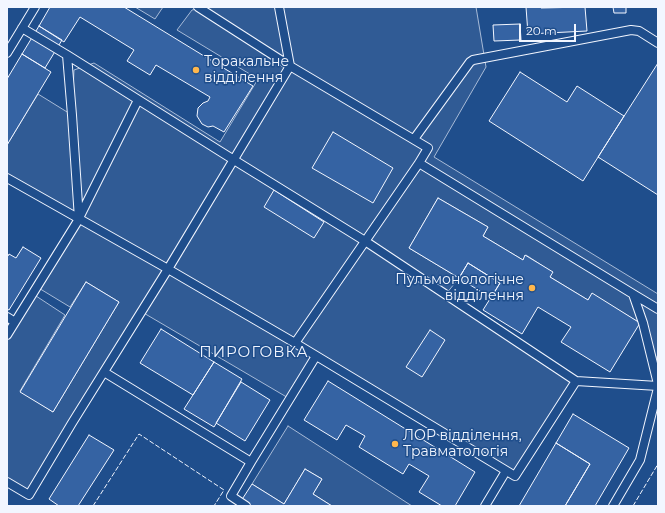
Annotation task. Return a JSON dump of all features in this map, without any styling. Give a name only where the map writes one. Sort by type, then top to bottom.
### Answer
[{"type":"lane","points":[[7,53],[35,7]]},
{"type":"lane","points":[[198,7],[290,66],[428,148],[295,343]]},
{"type":"lane","points":[[7,482],[29,495],[168,269],[290,66],[279,7]]},
{"type":"lane","points":[[22,28],[365,241],[576,380],[658,386]]},
{"type":"lane","points":[[414,139],[470,62],[473,60],[632,30],[639,31],[658,44]]},
{"type":"lane","points":[[67,55],[79,218]]},
{"type":"lane","points":[[7,335],[79,218],[138,100]]},
{"type":"lane","points":[[419,163],[658,309]]},
{"type":"lane","points":[[7,178],[295,343],[515,476],[576,380]]},
{"type":"lane","points":[[613,506],[640,460],[658,386],[643,323],[633,294]]},
{"type":"lane","points":[[7,317],[15,322]]},
{"type":"lane","points":[[246,506],[231,496],[316,356]]},
{"type":"lane","points":[[104,372],[252,462]]},
{"type":"lane","points":[[485,506],[506,471]]},
{"type":"shaded area","points":[[135,7],[163,7],[155,19]]},
{"type":"shaded area","points":[[206,7],[476,7],[486,67],[434,157],[658,294],[658,358],[650,353],[640,323],[592,294],[588,300],[550,277],[552,272],[526,255],[523,260],[483,236],[488,227],[438,198],[409,248],[459,278],[446,294],[576,381],[515,476],[316,356],[290,399],[142,312],[29,495],[7,482],[7,317],[15,322],[33,294],[65,315],[20,391],[53,412],[119,302],[86,282],[70,307],[37,287],[79,219],[7,178],[7,145],[38,94],[72,115],[74,70],[94,63],[220,142],[258,79],[177,30],[192,10]]},
{"type":"shaded area","points":[[288,426],[412,506],[332,506],[313,494],[322,479],[305,469],[284,504],[252,484]]},
{"type":"building","name":"Торакальне відділення","points":[[50,7],[124,7],[253,86],[224,132],[213,126],[208,127],[202,124],[197,116],[198,108],[203,103],[208,101],[210,97],[156,65],[150,75],[127,61],[134,50],[80,17],[64,42],[39,26]]},
{"type":"building","points":[[526,7],[585,7],[587,31],[528,34]]},
{"type":"building","points":[[613,7],[626,7],[626,13],[614,13]]},
{"type":"building","points":[[520,24],[521,40],[494,41],[493,25]]},
{"type":"building","points":[[39,26],[62,40],[45,68],[22,54]]},
{"type":"building","points":[[22,54],[51,72],[7,145],[7,79]]},
{"type":"building","points":[[658,63],[658,195],[598,157]]},
{"type":"building","points":[[520,72],[567,102],[577,86],[624,116],[583,181],[489,121]]},
{"type":"building","points":[[333,132],[393,168],[373,203],[312,168]]},
{"type":"building","points":[[274,190],[324,222],[314,238],[264,207]]},
{"type":"building","name":"Пульмонологічне відділення","points":[[438,198],[488,227],[483,236],[523,260],[525,255],[553,272],[550,277],[588,300],[592,293],[640,323],[610,372],[561,342],[571,327],[538,307],[522,334],[483,310],[500,283],[468,263],[459,278],[409,248]]},
{"type":"building","points":[[23,247],[41,258],[9,310],[7,309],[7,256],[9,254],[16,258]]},
{"type":"building","points":[[468,263],[500,283],[491,298],[459,278]]},
{"type":"building","points":[[86,282],[119,302],[53,412],[20,392]]},
{"type":"building","points":[[161,329],[214,362],[193,395],[140,363]]},
{"type":"building","points":[[430,330],[445,340],[422,377],[406,367]]},
{"type":"building","points":[[214,362],[242,379],[214,427],[184,409]]},
{"type":"building","name":"ЛОР відділення, Травматологія","points":[[328,381],[475,472],[455,506],[442,506],[419,492],[429,476],[409,464],[403,474],[359,447],[365,436],[346,425],[337,440],[304,420]]},
{"type":"building","points":[[241,382],[270,400],[245,441],[216,423]]},
{"type":"building","points":[[573,414],[629,448],[595,506],[565,506],[590,464],[556,443]]},
{"type":"building","points":[[89,435],[114,450],[78,506],[59,506],[49,499]]},
{"type":"building","points":[[556,443],[590,464],[565,506],[519,506]]},
{"type":"building","points":[[305,469],[322,479],[313,494],[332,506],[250,506],[241,501],[252,484],[284,504]]},
{"type":"fence","points":[[93,506],[139,434],[224,490],[214,506]]},
{"type":"fence","points":[[633,506],[658,464]]},
{"type":"place","name":"Торакальне відділення","points":[[196,70]]},
{"type":"place","name":"Пульмонологічне відділення","points":[[532,288]]},
{"type":"place","name":"ЛОР відділення, Травматологія","points":[[395,444]]},
{"type":"district","name":"ПИРОГОВКА","points":[[254,353]]}]
